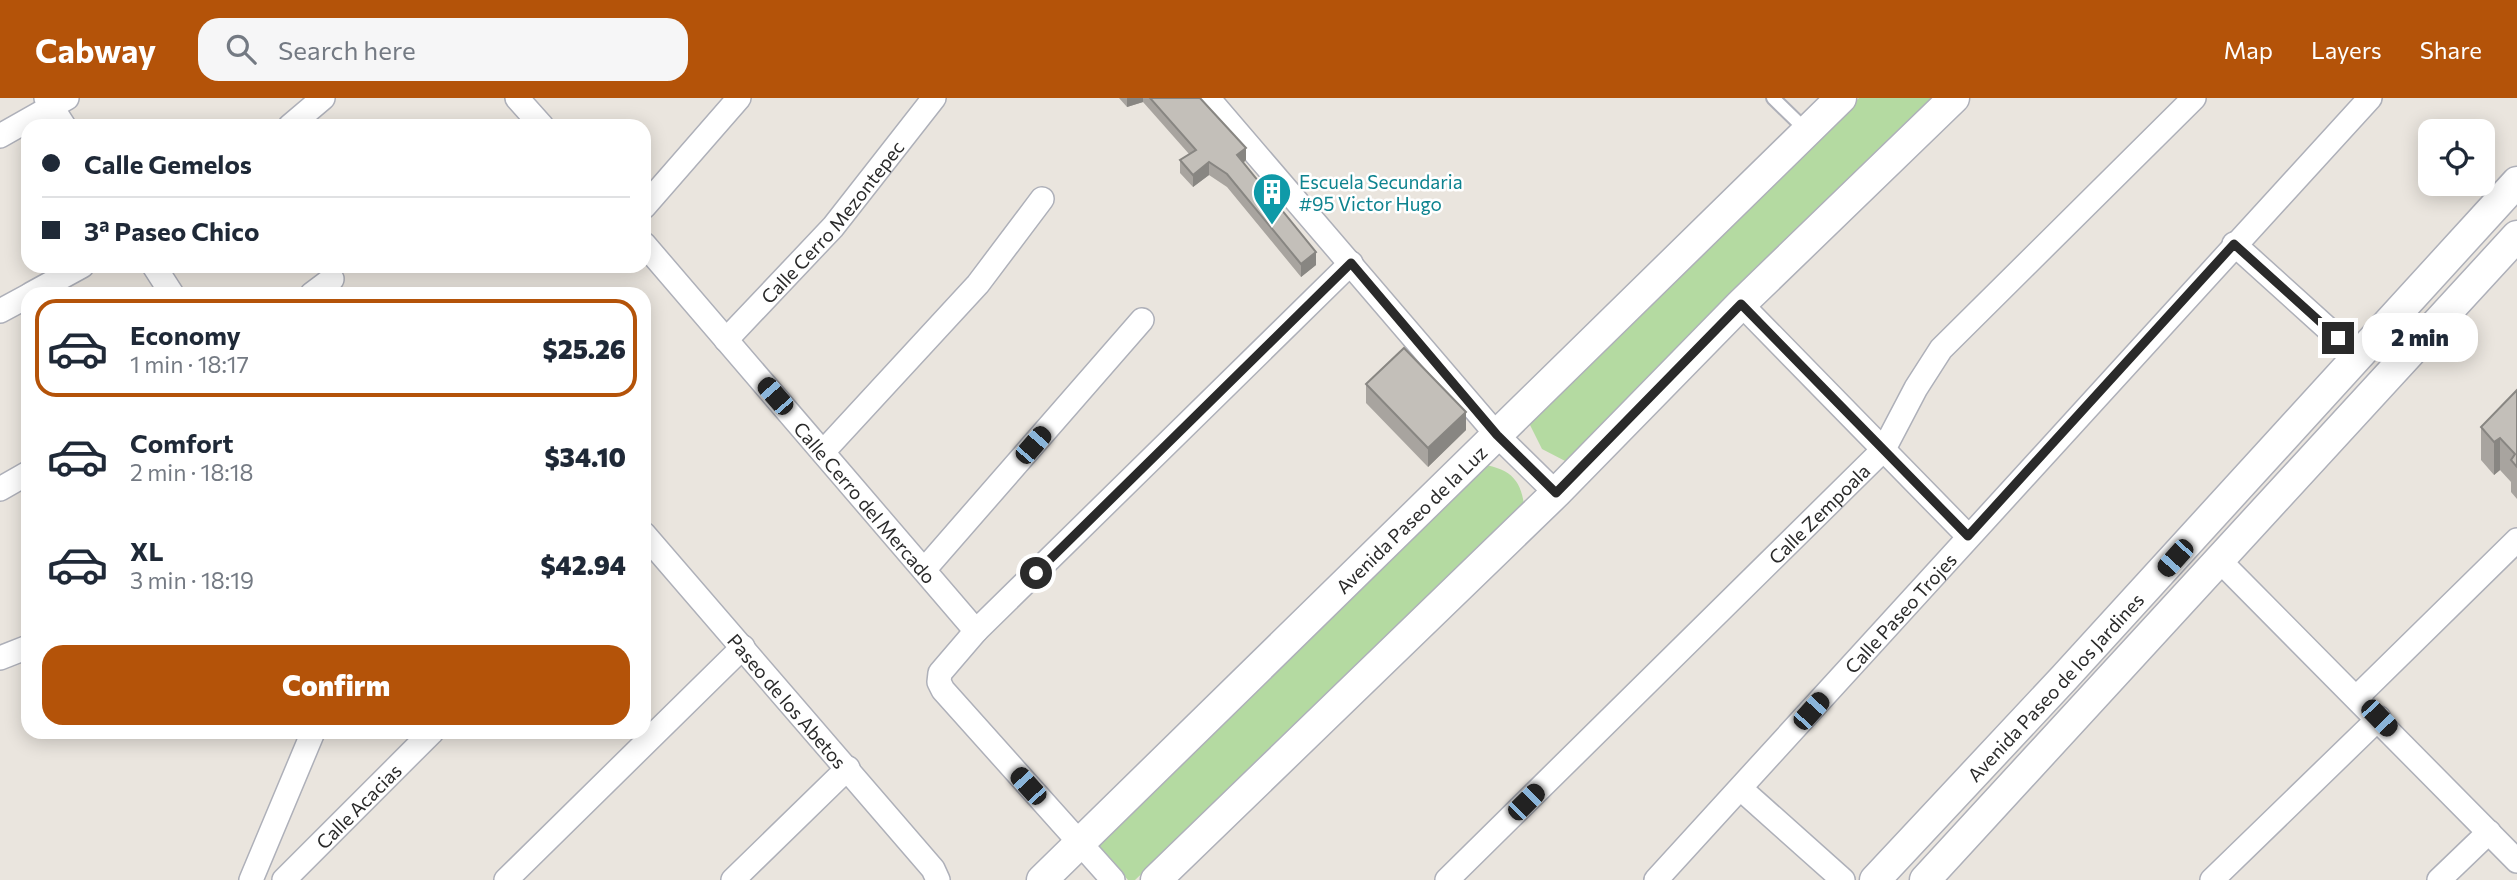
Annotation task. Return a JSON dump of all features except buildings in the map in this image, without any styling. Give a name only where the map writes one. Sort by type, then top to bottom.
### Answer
[{"type":"street","points":[[298,119],[323,98]]},
{"type":"street","points":[[651,198],[739,98]]},
{"type":"street","name":"Calle Cerro Mezontepec","points":[[726,340],[833,227],[934,98]]},
{"type":"street","points":[[1208,98],[1497,435],[1556,493]]},
{"type":"street","name":"Avenida Paseo de la Luz","points":[[1042,880],[1840,98]]},
{"type":"street","points":[[1156,880],[1556,493],[1741,304],[1954,98]]},
{"type":"street","name":"Calle Zempoala","points":[[1447,880],[1884,449],[1916,388],[1941,349],[2194,98]]},
{"type":"street","name":"Calle Paseo Trojes","points":[[1656,880],[2370,98]]},
{"type":"street","points":[[33,119],[57,107]]},
{"type":"street","points":[[0,136],[21,125]]},
{"type":"street","name":"Avenida Paseo de los Jardines","points":[[1875,880],[2064,678],[2517,182]]},
{"type":"street","points":[[823,452],[978,284],[1042,199]]},
{"type":"street","name":"Avenida Paseo de los Jardines","points":[[1931,876],[2517,236]]},
{"type":"street","points":[[2234,244],[2359,357]]},
{"type":"street","name":"Calle Cerro del Mercado","points":[[651,252],[976,631]]},
{"type":"street","points":[[1113,880],[943,690],[939,682],[943,666],[1351,263]]},
{"type":"street","points":[[44,287],[69,273]]},
{"type":"street","points":[[0,311],[21,299]]},
{"type":"street","points":[[1741,304],[1968,536]]},
{"type":"street","points":[[924,570],[1142,320]]},
{"type":"street","points":[[0,489],[21,477]]},
{"type":"street","points":[[2357,697],[2517,540]]},
{"type":"street","name":"Paseo de los Abetos","points":[[651,542],[848,768],[936,874],[955,880]]},
{"type":"street","points":[[2219,560],[2379,718],[2489,832],[2513,850]]},
{"type":"street","points":[[651,737],[743,647]]},
{"type":"street","points":[[0,658],[21,650]]},
{"type":"street","points":[[2064,678],[2091,703]]},
{"type":"street","points":[[2212,880],[2379,718]]},
{"type":"street","points":[[251,880],[310,739]]},
{"type":"street","name":"Calle Acacias","points":[[284,880],[425,739]]},
{"type":"street","points":[[506,880],[649,739]]},
{"type":"street","points":[[2007,739],[2032,764]]},
{"type":"street","points":[[733,880],[848,768]]},
{"type":"street","points":[[1741,789],[1843,880]]},
{"type":"street","points":[[2439,880],[2489,832]]},
{"type":"lane","points":[[1773,98],[1807,131]]},
{"type":"green space","points":[[1859,98],[1947,98],[1569,463],[1542,449],[1528,421]]},
{"type":"green space","points":[[1482,464],[1501,470],[1514,479],[1521,492],[1525,512],[1135,880],[1128,880],[1098,846]]},
{"type":"place","name":"Escuela Secundaria #95 Victor Hugo","points":[[1272,226]]},
{"type":"route","points":[[1036,573],[1351,263],[1497,435],[1556,493],[1741,304],[1968,536],[2234,244],[2338,338]]}]
